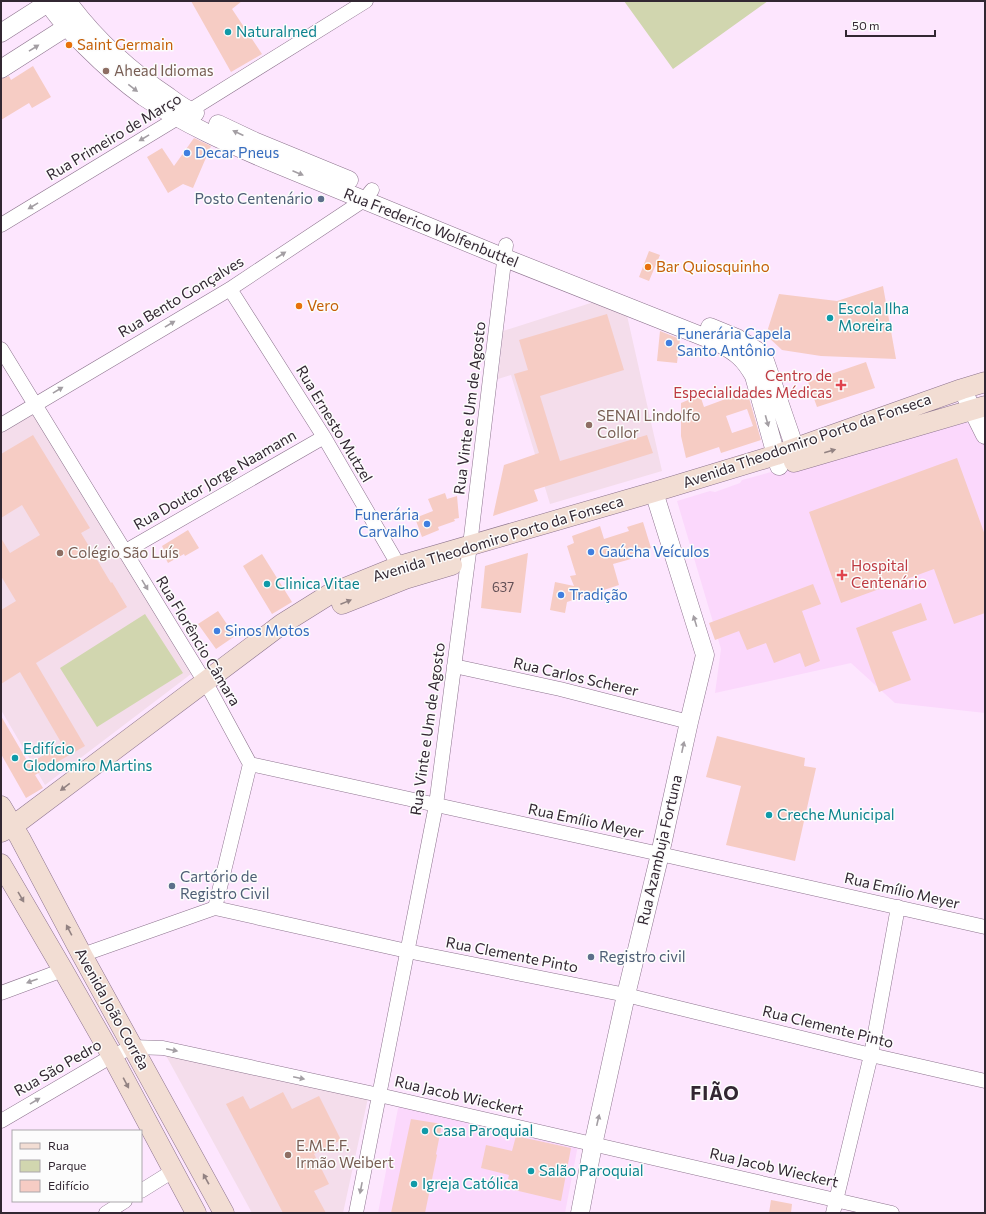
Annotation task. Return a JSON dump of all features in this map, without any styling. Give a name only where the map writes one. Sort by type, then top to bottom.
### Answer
[{"type":"main road","name":"Avenida Theodomiro Porto da Fonseca","points":[[884,426],[962,389],[985,382]]},
{"type":"main road","name":"Avenida Theodomiro Porto da Fonseca","points":[[1,847],[11,832],[95,773],[330,594],[798,454],[884,426],[979,407]]},
{"type":"main road","name":"Avenida João Corrêa","points":[[1,806],[11,832],[82,955],[173,1171],[196,1213]]},
{"type":"main road","name":"Avenida João Corrêa","points":[[1,864],[63,970],[122,1051],[224,1213]]},
{"type":"street","name":"Rua Frederico Wolfenbuttel","points":[[67,1],[74,23]]},
{"type":"street","name":"Rua Primeiro de Março","points":[[1,225],[366,1]]},
{"type":"street","name":"Rua Frederico Wolfenbuttel","points":[[49,2],[183,114],[276,157],[505,252],[636,303],[737,338],[756,350],[765,361],[798,454]]},
{"type":"street","points":[[1,33],[49,2]]},
{"type":"street","points":[[1,69],[74,23]]},
{"type":"street","name":"Rua Bento Gonçalves","points":[[1,425],[34,404],[230,289],[368,195]]},
{"type":"street","name":"Rua Vinte e Um de Agosto","points":[[356,1213],[436,805],[469,553],[505,252]]},
{"type":"street","name":"Rua Ernesto Mutzel","points":[[230,289],[324,437],[402,572]]},
{"type":"street","name":"Rua Frederico Wolfenbuttel","points":[[636,303],[719,343],[735,352],[747,363],[754,376],[778,460]]},
{"type":"street","name":"Rua Florêncio Câmara","points":[[1,349],[208,687],[250,764]]},
{"type":"street","points":[[962,389],[979,407],[985,435]]},
{"type":"street","name":"Rua Doutor Jorge Naamann","points":[[124,552],[324,437]]},
{"type":"street","name":"Rua Azambuja Fortuna","points":[[580,1213],[593,1144],[626,995],[660,854],[705,655],[656,497]]},
{"type":"street","name":"Rua Carlos Scherer","points":[[454,666],[560,689],[689,722]]},
{"type":"street","points":[[82,955],[215,908],[250,764]]},
{"type":"street","name":"Rua Emílio Meyer","points":[[250,764],[985,927]]},
{"type":"street","points":[[834,1206],[870,1056],[898,907]]},
{"type":"street","name":"Rua Clemente Pinto","points":[[215,908],[407,951],[626,995],[870,1056],[985,1081]]},
{"type":"street","points":[[1,993],[63,970]]},
{"type":"street","name":"Rua Jacob Wieckert","points":[[122,1051],[163,1048],[593,1144],[834,1206],[892,1213]]},
{"type":"street","name":"Rua São Pedro","points":[[1,1121],[122,1051]]},
{"type":"street","points":[[142,1190],[173,1171]]},
{"type":"street","points":[[106,1213],[123,1202]]},
{"type":"shaded area","name":"SENAI Lindolfo Collor","points":[[600,300],[626,311],[662,471],[550,504],[511,375],[498,379],[503,331]]},
{"type":"shaded area","name":"Colégio São Luís","points":[[36,411],[191,674],[45,785],[1,710],[1,432]]},
{"type":"shaded area","name":"Hospital Centenário","points":[[962,419],[981,434],[985,447],[985,713],[895,703],[851,663],[715,693],[721,649],[677,501],[710,491],[715,492],[740,483],[742,480]]},
{"type":"shaded area","name":"E.M.E.F. Irmão Weibert","points":[[163,1050],[368,1098],[343,1213],[252,1213]]},
{"type":"shaded area","points":[[399,1103],[578,1145],[565,1213],[378,1213]]},
{"type":"green space","points":[[624,1],[768,1],[673,69]]},
{"type":"green space","points":[[145,614],[183,673],[97,727],[60,668]]},
{"type":"building","name":"Naturalmed","points":[[191,1],[242,1],[232,9],[262,54],[231,72]]},
{"type":"building","points":[[33,66],[51,97],[32,108],[29,103],[1,120],[1,79],[9,76],[11,80]]},
{"type":"building","points":[[194,138],[211,146],[193,188],[183,184],[168,193],[147,157],[162,148],[174,166]]},
{"type":"building","points":[[649,251],[660,255],[649,281],[639,277]]},
{"type":"building","name":"Escola Ilha Moreira","points":[[883,286],[896,359],[821,356],[782,350],[766,335],[779,294],[837,301]]},
{"type":"building","points":[[607,314],[624,370],[540,396],[560,461],[647,435],[653,453],[534,490],[538,501],[493,516],[504,465],[539,453],[514,374],[528,370],[519,340]]},
{"type":"building","points":[[660,331],[680,339],[677,363],[657,361]]},
{"type":"building","name":"Centro de Especialidades Médicas","points":[[866,362],[875,388],[817,407],[808,382]]},
{"type":"building","points":[[747,391],[761,440],[721,453],[719,447],[686,458],[681,436],[681,403],[700,395],[704,407]],"holes":[[[747,409],[753,426],[732,433],[726,416]]]},
{"type":"building","points":[[33,435],[90,528],[81,533],[127,607],[36,663],[85,746],[35,775],[43,788],[26,798],[1,754],[1,716],[29,764],[62,744],[20,672],[1,684],[1,610],[16,601],[1,576],[1,538],[10,553],[40,535],[22,505],[1,518],[1,454]]},
{"type":"building","points":[[957,458],[985,535],[985,613],[954,624],[934,569],[841,603],[809,512]]},
{"type":"building","points":[[445,493],[447,499],[457,496],[459,518],[438,527],[439,530],[422,537],[415,518],[433,511],[428,499]]},
{"type":"building","points":[[643,522],[651,548],[629,555],[631,559],[613,564],[619,585],[567,602],[565,613],[550,610],[555,582],[574,586],[570,576],[576,575],[567,546],[574,543],[572,536],[600,526],[604,539],[629,531],[627,527]]},
{"type":"building","points":[[188,530],[199,548],[168,563],[163,553],[165,552],[162,546]]},
{"type":"building","points":[[528,553],[521,613],[481,608],[485,566]]},
{"type":"building","name":"Clinica Vitae","points":[[262,554],[292,602],[272,614],[243,566]]},
{"type":"building","points":[[813,584],[821,604],[802,611],[820,661],[805,667],[800,653],[774,663],[766,643],[747,650],[739,631],[715,640],[709,623]]},
{"type":"building","points":[[921,603],[927,620],[892,632],[911,680],[879,692],[856,628]]},
{"type":"building","points":[[218,611],[235,636],[216,649],[198,624]]},
{"type":"building","name":"Creche Municipal","points":[[717,736],[805,758],[804,766],[816,768],[795,861],[726,845],[741,786],[706,777]]},
{"type":"building","points":[[283,1092],[292,1109],[319,1096],[341,1140],[314,1154],[329,1184],[314,1191],[326,1213],[283,1213],[226,1104],[243,1096],[250,1109]]},
{"type":"building","name":"Igreja Católica","points":[[411,1119],[442,1124],[425,1213],[391,1213]]},
{"type":"building","name":"Salão Paroquial","points":[[516,1136],[571,1148],[561,1201],[506,1188],[509,1175],[481,1168],[486,1145],[512,1151]]},
{"type":"building","points":[[771,1200],[792,1204],[791,1213],[769,1213]]},
{"type":"place","name":"Naturalmed","points":[[228,32]]},
{"type":"place","name":"Saint Germain","points":[[69,45]]},
{"type":"place","name":"Ahead Idiomas","points":[[106,71]]},
{"type":"place","name":"Decar Pneus","points":[[187,153]]},
{"type":"place","name":"Posto Centenário","points":[[321,199]]},
{"type":"place","name":"Bar Quiosquinho","points":[[648,267]]},
{"type":"place","name":"Vero","points":[[299,306]]},
{"type":"place","name":"Escola Ilha Moreira","points":[[830,318]]},
{"type":"place","name":"Funerária Capela Santo Antônio","points":[[669,343]]},
{"type":"place","name":"Centro de Especialidades Médicas","points":[[841,385]]},
{"type":"place","name":"SENAI Lindolfo Collor","points":[[589,425]]},
{"type":"place","name":"Funerária Carvalho","points":[[427,524]]},
{"type":"place","name":"Gaúcha Veículos","points":[[591,552]]},
{"type":"place","name":"Colégio São Luís","points":[[60,553]]},
{"type":"place","name":"Hospital Centenário","points":[[842,575]]},
{"type":"place","name":"Clinica Vitae","points":[[267,584]]},
{"type":"place","name":"Tradição","points":[[561,595]]},
{"type":"place","name":"Sinos Motos","points":[[217,631]]},
{"type":"place","name":"Edifício Glodomiro Martins","points":[[15,758]]},
{"type":"place","name":"Creche Municipal","points":[[769,815]]},
{"type":"place","name":"Cartório de Registro Civil","points":[[172,886]]},
{"type":"place","name":"Registro civil","points":[[591,957]]},
{"type":"place","name":"Casa Paroquial","points":[[425,1131]]},
{"type":"place","name":"E.M.E.F. Irmão Weibert","points":[[288,1155]]},
{"type":"place","name":"Salão Paroquial","points":[[531,1171]]},
{"type":"place","name":"Igreja Católica","points":[[414,1184]]},
{"type":"district","name":"FIÃO","points":[[715,1093]]}]
